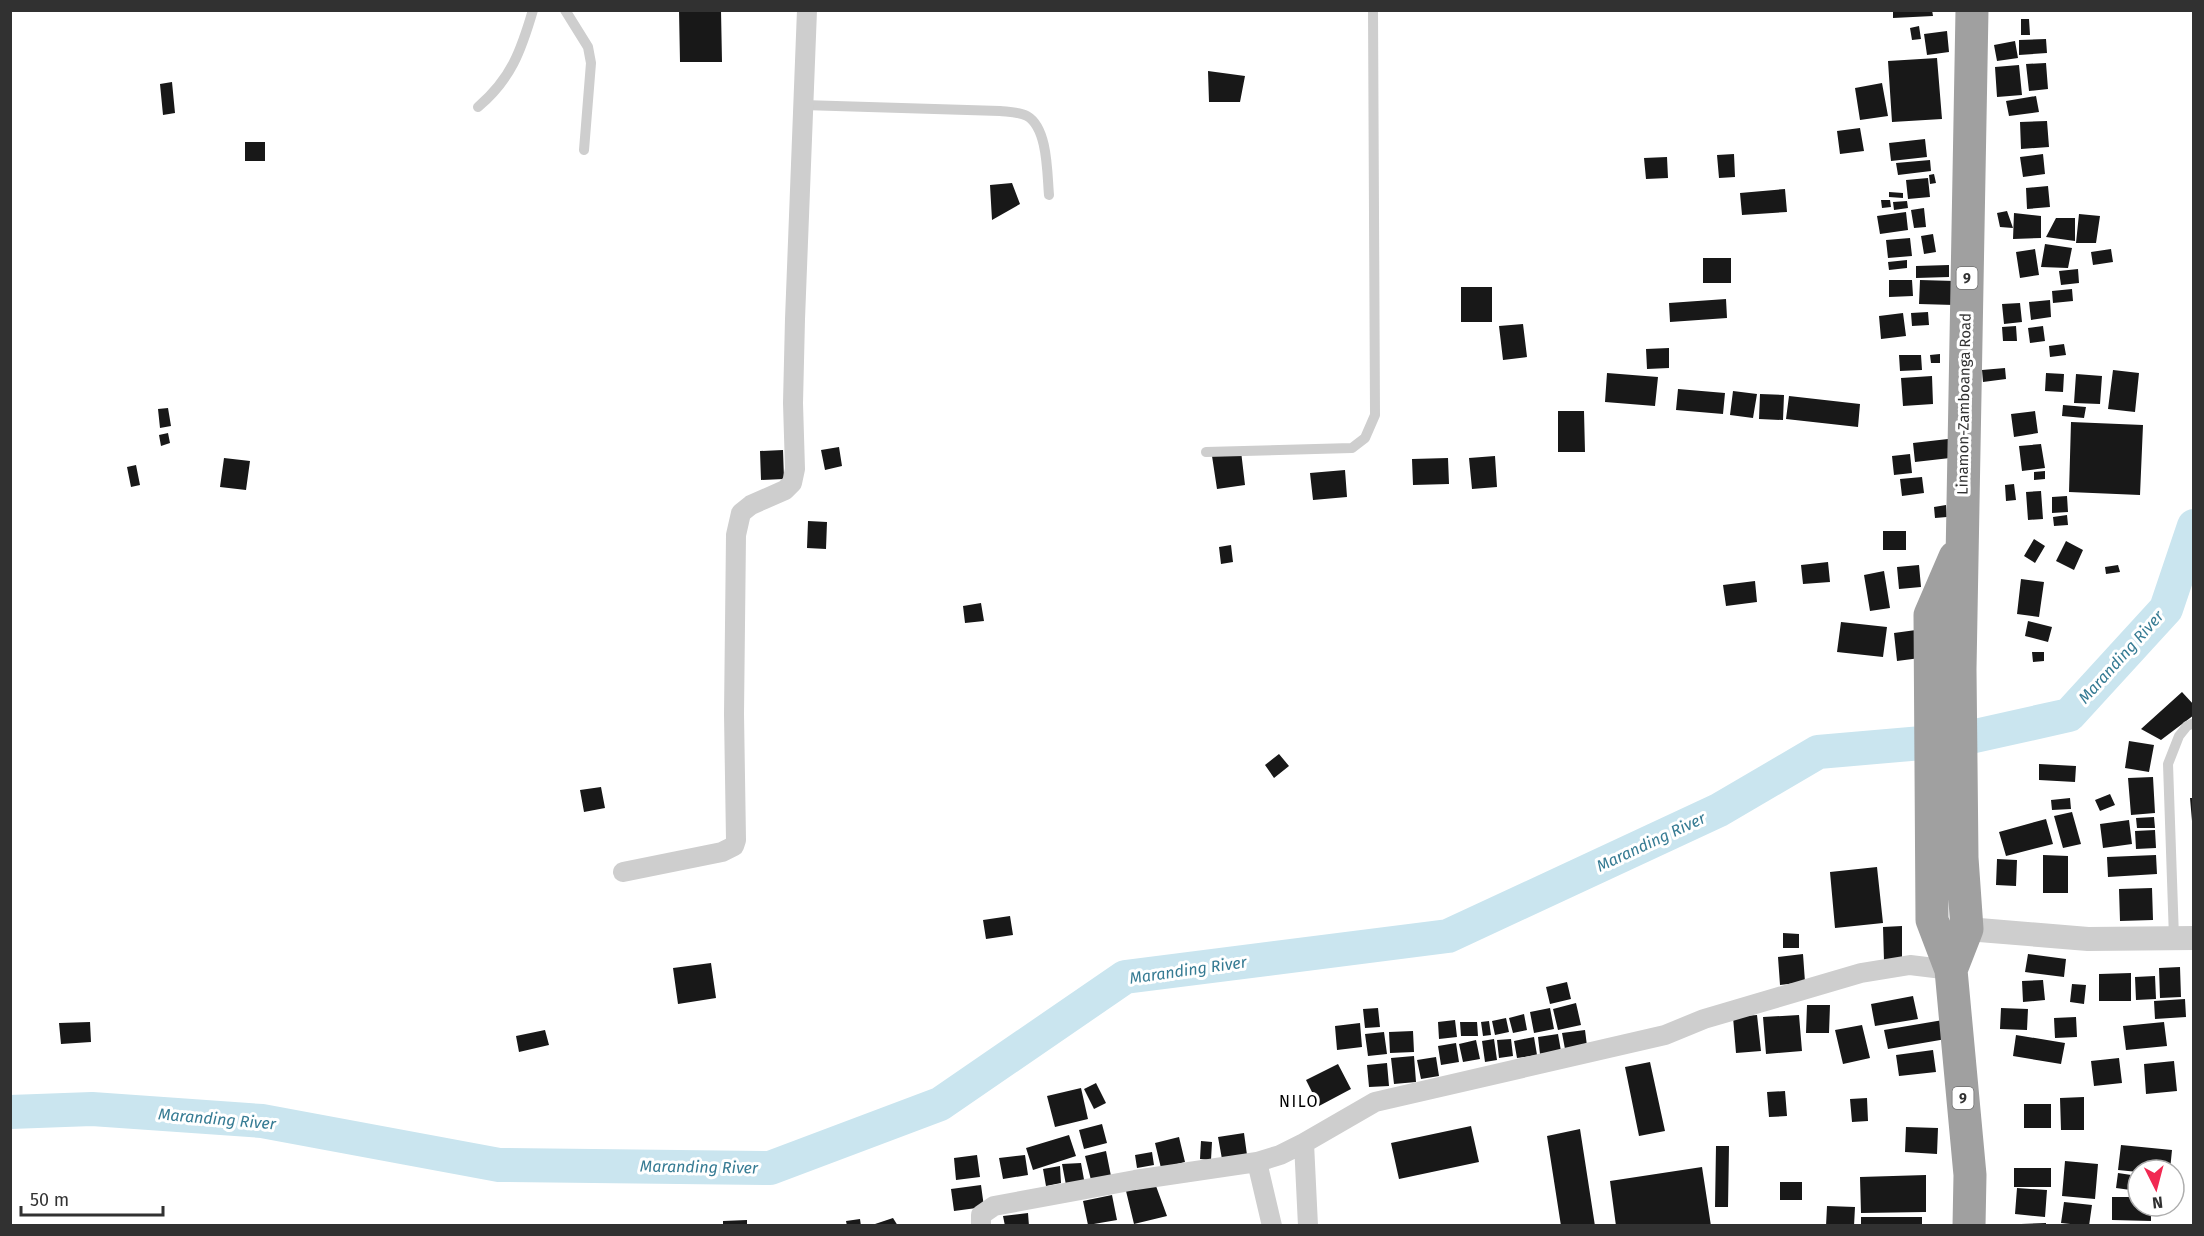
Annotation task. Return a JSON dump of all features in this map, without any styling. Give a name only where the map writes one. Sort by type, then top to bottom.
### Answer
[{"type":"highway","name":"Linamon-Zamboanga Road","points":[[1969,1226],[1970,1175],[1951,970],[1932,920],[1947,858],[1945,668],[1961,545],[1972,10]]},
{"type":"highway","name":"Linamon-Zamboanga Road","points":[[1947,858],[1966,929],[1951,970]]},
{"type":"street","points":[[623,872],[722,852],[734,846],[736,840],[734,714],[736,535],[741,513],[751,505],[785,490],[792,483],[795,469],[793,391],[807,10]]},
{"type":"street","points":[[1966,929],[2088,939],[2184,938]]},
{"type":"street","points":[[981,1226],[981,1215],[994,1206],[1136,1180],[1257,1162],[1280,1155],[1304,1143],[1375,1102],[1665,1035],[1704,1019],[1861,973],[1910,965],[1951,970]]},
{"type":"street","points":[[1304,1143],[1308,1226]]},
{"type":"street","points":[[1257,1162],[1272,1226]]},
{"type":"lane","points":[[478,107],[490,97],[513,68],[533,10]]},
{"type":"lane","points":[[565,10],[588,47],[591,63],[584,150]]},
{"type":"lane","points":[[1206,452],[1352,448],[1365,438],[1376,415],[1373,10]]},
{"type":"lane","points":[[803,105],[1000,111],[1026,115],[1036,123],[1042,134],[1049,195]]},
{"type":"lane","points":[[2184,938],[2168,764],[2179,736],[2187,726],[2193,723]]},
{"type":"building","points":[[679,10],[721,10],[722,62],[680,62]]},
{"type":"building","points":[[1893,10],[1932,10],[1933,16],[1893,18]]},
{"type":"building","points":[[2021,19],[2029,19],[2030,35],[2021,35]]},
{"type":"building","points":[[1919,26],[1921,39],[1912,40],[1910,28]]},
{"type":"building","points":[[1947,31],[1949,52],[1927,55],[1924,34]]},
{"type":"building","points":[[2046,39],[2047,53],[2019,55],[2019,40]]},
{"type":"building","points":[[2015,41],[2018,58],[1997,61],[1994,45]]},
{"type":"building","points":[[1937,58],[1942,119],[1892,122],[1888,61]]},
{"type":"building","points":[[2046,63],[2048,89],[2029,91],[2026,64]]},
{"type":"building","points":[[2019,65],[2022,95],[1997,97],[1995,67]]},
{"type":"building","points":[[1208,71],[1245,76],[1240,102],[1209,102]]},
{"type":"building","points":[[172,82],[175,113],[163,115],[160,84]]},
{"type":"building","points":[[1882,83],[1888,116],[1860,120],[1855,88]]},
{"type":"building","points":[[2036,96],[2039,112],[2009,116],[2006,101]]},
{"type":"building","points":[[2047,121],[2049,147],[2021,149],[2020,122]]},
{"type":"building","points":[[1860,128],[1864,151],[1840,154],[1837,131]]},
{"type":"building","points":[[1925,139],[1927,157],[1891,161],[1889,143]]},
{"type":"building","points":[[245,142],[265,142],[265,161],[245,161]]},
{"type":"building","points":[[1734,154],[1735,177],[1719,178],[1717,155]]},
{"type":"building","points":[[2043,154],[2045,174],[2023,177],[2020,157]]},
{"type":"building","points":[[1667,157],[1668,178],[1646,179],[1644,158]]},
{"type":"building","points":[[1930,160],[1931,171],[1898,175],[1896,163]]},
{"type":"building","points":[[1934,174],[1936,183],[1930,184],[1929,175]]},
{"type":"building","points":[[1928,178],[1930,197],[1908,199],[1906,180]]},
{"type":"building","points":[[1012,183],[1020,204],[992,220],[990,185]]},
{"type":"building","points":[[2048,186],[2050,207],[2027,209],[2026,188]]},
{"type":"building","points":[[1785,189],[1787,212],[1742,215],[1740,193]]},
{"type":"building","points":[[1889,192],[1903,193],[1903,198],[1889,197]]},
{"type":"building","points":[[1881,200],[1890,200],[1891,207],[1882,208]]},
{"type":"building","points":[[1907,201],[1908,208],[1894,210],[1893,202]]},
{"type":"building","points":[[1924,208],[1926,227],[1914,228],[1911,210]]},
{"type":"building","points":[[2007,211],[2013,228],[2000,227],[1997,213]]},
{"type":"building","points":[[1906,212],[1908,230],[1880,234],[1877,216]]},
{"type":"building","points":[[2014,213],[2041,216],[2041,238],[2013,239]]},
{"type":"building","points":[[2079,214],[2100,216],[2096,243],[2076,243]]},
{"type":"building","points":[[2056,218],[2075,218],[2075,241],[2046,237]]},
{"type":"building","points":[[1933,234],[1936,252],[1924,254],[1921,236]]},
{"type":"building","points":[[1910,238],[1912,256],[1888,258],[1886,240]]},
{"type":"building","points":[[2045,244],[2072,248],[2068,268],[2041,267]]},
{"type":"building","points":[[2035,249],[2039,275],[2020,278],[2016,252]]},
{"type":"building","points":[[2111,249],[2113,262],[2093,265],[2091,252]]},
{"type":"building","points":[[1703,258],[1731,258],[1731,283],[1703,283]]},
{"type":"building","points":[[1907,260],[1907,268],[1889,270],[1888,262]]},
{"type":"building","points":[[1949,265],[1949,277],[1916,278],[1916,266]]},
{"type":"building","points":[[2078,269],[2079,283],[2061,285],[2059,271]]},
{"type":"building","points":[[1889,280],[1912,280],[1913,296],[1889,297]]},
{"type":"building","points":[[1920,280],[1955,281],[1954,305],[1919,304]]},
{"type":"building","points":[[1461,287],[1492,287],[1492,322],[1461,322]]},
{"type":"building","points":[[2072,289],[2073,301],[2053,303],[2052,291]]},
{"type":"building","points":[[1726,299],[1727,318],[1670,322],[1669,303]]},
{"type":"building","points":[[2050,300],[2051,317],[2031,320],[2029,302]]},
{"type":"building","points":[[2020,303],[2022,322],[2004,324],[2002,304]]},
{"type":"building","points":[[1928,312],[1929,325],[1912,326],[1911,313]]},
{"type":"building","points":[[1903,313],[1906,336],[1881,339],[1879,316]]},
{"type":"building","points":[[1523,324],[1527,357],[1503,360],[1499,326]]},
{"type":"building","points":[[2016,326],[2017,341],[2003,341],[2002,327]]},
{"type":"building","points":[[2043,326],[2045,341],[2030,343],[2028,328]]},
{"type":"building","points":[[2064,344],[2066,355],[2050,357],[2049,346]]},
{"type":"building","points":[[1669,348],[1669,368],[1647,369],[1646,349]]},
{"type":"building","points":[[1940,354],[1940,363],[1931,363],[1930,355]]},
{"type":"building","points":[[1899,355],[1921,355],[1922,370],[1900,371]]},
{"type":"building","points":[[2005,368],[2006,379],[1983,382],[1982,370]]},
{"type":"building","points":[[2113,370],[2139,373],[2135,412],[2108,409]]},
{"type":"building","points":[[1607,373],[1658,377],[1655,406],[1605,402]]},
{"type":"building","points":[[2046,373],[2064,374],[2063,392],[2045,391]]},
{"type":"building","points":[[2076,374],[2102,376],[2100,404],[2074,403]]},
{"type":"building","points":[[1932,376],[1933,404],[1903,406],[1901,378]]},
{"type":"building","points":[[1678,389],[1725,393],[1723,414],[1676,410]]},
{"type":"building","points":[[1733,391],[1757,394],[1753,418],[1730,415]]},
{"type":"building","points":[[1760,394],[1784,395],[1783,420],[1759,419]]},
{"type":"building","points":[[1789,396],[1860,404],[1858,427],[1786,419]]},
{"type":"building","points":[[2063,405],[2086,407],[2084,418],[2062,416]]},
{"type":"building","points":[[168,408],[171,426],[160,428],[158,409]]},
{"type":"building","points":[[1558,411],[1584,411],[1585,452],[1558,452]]},
{"type":"building","points":[[2035,411],[2038,433],[2014,437],[2011,414]]},
{"type":"building","points":[[2071,422],[2143,425],[2140,495],[2069,492]]},
{"type":"building","points":[[168,433],[170,443],[161,446],[159,435]]},
{"type":"building","points":[[1948,439],[1950,458],[1915,462],[1913,443]]},
{"type":"building","points":[[2041,444],[2045,468],[2022,471],[2019,446]]},
{"type":"building","points":[[839,447],[842,466],[825,470],[821,450]]},
{"type":"building","points":[[783,450],[784,479],[761,480],[760,451]]},
{"type":"building","points":[[1241,451],[1245,485],[1217,489],[1212,456]]},
{"type":"building","points":[[1910,454],[1912,473],[1894,475],[1892,456]]},
{"type":"building","points":[[1495,456],[1497,487],[1472,489],[1469,458]]},
{"type":"building","points":[[224,458],[250,461],[246,490],[220,487]]},
{"type":"building","points":[[1448,458],[1449,484],[1413,485],[1412,459]]},
{"type":"building","points":[[136,465],[140,485],[131,487],[127,467]]},
{"type":"building","points":[[1345,470],[1347,497],[1313,500],[1310,473]]},
{"type":"building","points":[[2045,471],[2045,479],[2034,480],[2034,472]]},
{"type":"building","points":[[1922,477],[1924,493],[1902,496],[1900,479]]},
{"type":"building","points":[[2014,484],[2016,500],[2006,501],[2005,485]]},
{"type":"building","points":[[2041,491],[2043,519],[2028,520],[2026,492]]},
{"type":"building","points":[[2067,496],[2068,512],[2052,513],[2052,497]]},
{"type":"building","points":[[1946,505],[1947,517],[1935,518],[1934,507]]},
{"type":"building","points":[[2067,515],[2068,525],[2054,526],[2053,517]]},
{"type":"building","points":[[808,521],[827,522],[826,549],[807,548]]},
{"type":"building","points":[[1883,531],[1906,531],[1906,550],[1883,550]]},
{"type":"building","points":[[2034,539],[2045,546],[2035,563],[2024,556]]},
{"type":"building","points":[[2066,541],[2083,550],[2074,570],[2056,561]]},
{"type":"building","points":[[1231,545],[1233,562],[1221,564],[1219,547]]},
{"type":"building","points":[[1828,562],[1830,582],[1803,584],[1801,565]]},
{"type":"building","points":[[1919,565],[1921,587],[1899,589],[1897,567]]},
{"type":"building","points":[[2118,565],[2120,572],[2106,574],[2105,567]]},
{"type":"building","points":[[1884,571],[1890,608],[1870,611],[1864,575]]},
{"type":"building","points":[[2021,579],[2044,582],[2039,617],[2017,614]]},
{"type":"building","points":[[1755,581],[1757,602],[1726,606],[1723,585]]},
{"type":"building","points":[[981,603],[984,621],[965,623],[963,606]]},
{"type":"building","points":[[2028,621],[2052,627],[2048,642],[2025,636]]},
{"type":"building","points":[[1841,622],[1887,627],[1883,657],[1837,652]]},
{"type":"building","points":[[1916,630],[1920,658],[1897,661],[1894,633]]},
{"type":"building","points":[[2032,652],[2044,652],[2044,661],[2033,662]]},
{"type":"building","points":[[2182,692],[2194,705],[2194,715],[2161,740],[2141,729]]},
{"type":"building","points":[[2129,741],[2154,745],[2149,772],[2125,768]]},
{"type":"building","points":[[1279,754],[1289,766],[1274,778],[1265,765]]},
{"type":"building","points":[[2039,764],[2076,766],[2075,782],[2039,780]]},
{"type":"building","points":[[2153,777],[2155,813],[2131,815],[2128,778]]},
{"type":"building","points":[[601,787],[605,808],[584,812],[580,790]]},
{"type":"building","points":[[2110,794],[2115,805],[2100,811],[2095,800]]},
{"type":"building","points":[[2070,798],[2071,809],[2052,810],[2051,800]]},
{"type":"building","points":[[2190,798],[2194,798],[2194,821],[2192,821]]},
{"type":"building","points":[[2072,812],[2081,844],[2063,848],[2054,816]]},
{"type":"building","points":[[2154,817],[2155,828],[2137,828],[2136,818]]},
{"type":"building","points":[[2046,819],[2053,844],[2006,856],[1999,832]]},
{"type":"building","points":[[2129,820],[2132,844],[2103,848],[2100,824]]},
{"type":"building","points":[[2155,830],[2156,848],[2136,849],[2135,831]]},
{"type":"building","points":[[2043,855],[2068,856],[2068,893],[2043,893]]},
{"type":"building","points":[[2156,855],[2157,874],[2108,877],[2107,857]]},
{"type":"building","points":[[1997,859],[2017,860],[2016,886],[1996,885]]},
{"type":"building","points":[[1877,867],[1883,923],[1835,928],[1830,872]]},
{"type":"building","points":[[2152,888],[2153,920],[2120,921],[2119,889]]},
{"type":"building","points":[[1010,916],[1013,935],[986,939],[983,920]]},
{"type":"building","points":[[1902,926],[1902,961],[1884,961],[1883,927]]},
{"type":"building","points":[[1783,933],[1799,934],[1799,948],[1783,948]]},
{"type":"building","points":[[1803,954],[1805,982],[1780,985],[1778,957]]},
{"type":"building","points":[[2028,954],[2066,959],[2064,977],[2025,972]]},
{"type":"building","points":[[711,963],[716,998],[678,1004],[673,968]]},
{"type":"building","points":[[2180,967],[2181,997],[2160,998],[2159,968]]},
{"type":"building","points":[[2131,973],[2131,1001],[2099,1001],[2099,974]]},
{"type":"building","points":[[2155,976],[2156,999],[2136,1000],[2135,977]]},
{"type":"building","points":[[2043,980],[2045,1000],[2023,1002],[2022,981]]},
{"type":"building","points":[[1567,982],[1571,999],[1550,1004],[1546,987]]},
{"type":"building","points":[[2072,984],[2086,985],[2084,1004],[2070,1002]]},
{"type":"building","points":[[1913,996],[1918,1019],[1875,1026],[1871,1004]]},
{"type":"building","points":[[2185,999],[2186,1017],[2155,1019],[2154,1001]]},
{"type":"building","points":[[1576,1003],[1581,1025],[1558,1030],[1553,1009]]},
{"type":"building","points":[[1807,1005],[1830,1005],[1829,1033],[1806,1033]]},
{"type":"building","points":[[1378,1008],[1380,1027],[1365,1028],[1363,1009]]},
{"type":"building","points":[[1550,1008],[1554,1029],[1534,1033],[1530,1012]]},
{"type":"building","points":[[2001,1008],[2028,1009],[2027,1030],[2000,1029]]},
{"type":"building","points":[[1524,1014],[1527,1030],[1513,1033],[1509,1018]]},
{"type":"building","points":[[1757,1015],[1761,1051],[1736,1053],[1733,1017]]},
{"type":"building","points":[[1799,1015],[1802,1051],[1766,1054],[1763,1017]]},
{"type":"building","points":[[2076,1017],[2077,1037],[2055,1038],[2054,1018]]},
{"type":"building","points":[[1506,1018],[1509,1032],[1495,1035],[1492,1021]]},
{"type":"building","points":[[1455,1020],[1457,1037],[1439,1039],[1438,1022]]},
{"type":"building","points":[[1943,1020],[1946,1039],[1888,1049],[1884,1030]]},
{"type":"building","points":[[1489,1021],[1491,1035],[1483,1036],[1481,1022]]},
{"type":"building","points":[[90,1022],[91,1042],[61,1044],[59,1023]]},
{"type":"building","points":[[1460,1022],[1477,1022],[1478,1036],[1461,1036]]},
{"type":"building","points":[[2164,1022],[2167,1046],[2126,1050],[2123,1026]]},
{"type":"building","points":[[1360,1023],[1362,1047],[1337,1050],[1335,1026]]},
{"type":"building","points":[[1862,1025],[1870,1058],[1843,1064],[1835,1030]]},
{"type":"building","points":[[545,1030],[549,1045],[519,1052],[516,1036]]},
{"type":"building","points":[[1585,1030],[1587,1046],[1565,1049],[1562,1033]]},
{"type":"building","points":[[1413,1031],[1414,1052],[1390,1053],[1389,1032]]},
{"type":"building","points":[[1384,1032],[1387,1054],[1368,1056],[1365,1034]]},
{"type":"building","points":[[1558,1034],[1561,1051],[1540,1054],[1538,1037]]},
{"type":"building","points":[[2016,1035],[2065,1043],[2061,1064],[2013,1056]]},
{"type":"building","points":[[1534,1037],[1537,1055],[1517,1058],[1514,1041]]},
{"type":"building","points":[[1494,1039],[1497,1060],[1485,1062],[1482,1041]]},
{"type":"building","points":[[1511,1039],[1513,1056],[1499,1058],[1497,1040]]},
{"type":"building","points":[[1476,1040],[1480,1059],[1463,1062],[1459,1044]]},
{"type":"building","points":[[1456,1043],[1459,1062],[1441,1065],[1438,1046]]},
{"type":"building","points":[[1933,1050],[1936,1072],[1899,1076],[1896,1055]]},
{"type":"building","points":[[1414,1056],[1416,1082],[1394,1084],[1391,1058]]},
{"type":"building","points":[[1436,1057],[1439,1076],[1421,1079],[1417,1060]]},
{"type":"building","points":[[2119,1058],[2122,1083],[2094,1086],[2091,1061]]},
{"type":"building","points":[[2174,1061],[2177,1091],[2146,1094],[2144,1064]]},
{"type":"building","points":[[1650,1062],[1665,1131],[1639,1136],[1625,1067]]},
{"type":"building","points":[[1387,1063],[1389,1086],[1369,1087],[1367,1065]]},
{"type":"building","points":[[1338,1064],[1351,1089],[1319,1106],[1306,1080]]},
{"type":"building","points":[[1096,1083],[1106,1103],[1094,1109],[1084,1089]]},
{"type":"building","points":[[1081,1088],[1088,1119],[1055,1127],[1047,1096]]},
{"type":"building","points":[[1785,1091],[1787,1116],[1769,1117],[1767,1092]]},
{"type":"building","points":[[2084,1097],[2084,1130],[2061,1130],[2060,1098]]},
{"type":"building","points":[[1867,1098],[1868,1121],[1852,1122],[1850,1099]]},
{"type":"building","points":[[2024,1104],[2051,1104],[2051,1128],[2024,1128]]},
{"type":"building","points":[[1102,1124],[1107,1143],[1084,1149],[1079,1130]]},
{"type":"building","points":[[1471,1126],[1479,1162],[1399,1179],[1391,1143]]},
{"type":"building","points":[[1906,1127],[1938,1128],[1937,1154],[1905,1152]]},
{"type":"building","points":[[1580,1129],[1595,1226],[1561,1226],[1547,1136]]},
{"type":"building","points":[[1244,1133],[1247,1155],[1222,1159],[1218,1137]]},
{"type":"building","points":[[1069,1135],[1076,1156],[1033,1170],[1026,1148]]},
{"type":"building","points":[[1179,1137],[1185,1162],[1161,1168],[1155,1143]]},
{"type":"building","points":[[1201,1141],[1212,1142],[1211,1160],[1200,1159]]},
{"type":"building","points":[[2121,1145],[2172,1150],[2171,1158],[2126,1158],[2126,1171],[2118,1170]]},
{"type":"building","points":[[1716,1146],[1729,1146],[1728,1207],[1715,1207]]},
{"type":"building","points":[[1106,1151],[1111,1176],[1091,1180],[1085,1156]]},
{"type":"building","points":[[1152,1152],[1154,1165],[1137,1168],[1135,1155]]},
{"type":"building","points":[[977,1155],[980,1177],[956,1180],[954,1158]]},
{"type":"building","points":[[1025,1155],[1028,1175],[1003,1179],[999,1158]]},
{"type":"building","points":[[2065,1161],[2098,1164],[2095,1199],[2062,1196]]},
{"type":"building","points":[[1081,1163],[1085,1185],[1066,1185],[1062,1164]]},
{"type":"building","points":[[1060,1166],[1061,1183],[1046,1186],[1043,1169]]},
{"type":"building","points":[[1702,1167],[1711,1226],[1616,1226],[1610,1181]]},
{"type":"building","points":[[2014,1168],[2051,1168],[2051,1187],[2014,1187]]},
{"type":"building","points":[[2118,1173],[2126,1174],[2126,1189],[2116,1188]]},
{"type":"building","points":[[1926,1175],[1926,1212],[1861,1213],[1860,1177]]},
{"type":"building","points":[[1780,1182],[1802,1182],[1802,1200],[1780,1200]]},
{"type":"building","points":[[981,1185],[984,1207],[954,1211],[951,1189]]},
{"type":"building","points":[[1156,1186],[1167,1216],[1134,1224],[1126,1191]]},
{"type":"building","points":[[2017,1188],[2047,1190],[2045,1217],[2015,1214]]},
{"type":"building","points":[[1112,1195],[1117,1220],[1088,1225],[1083,1201]]},
{"type":"building","points":[[2112,1197],[2126,1197],[2126,1218],[2151,1218],[2151,1221],[2112,1220]]},
{"type":"building","points":[[2064,1202],[2092,1205],[2089,1226],[2061,1223]]},
{"type":"building","points":[[1827,1206],[1855,1207],[1854,1226],[1826,1226]]},
{"type":"building","points":[[1028,1213],[1029,1226],[1005,1226],[1003,1216]]},
{"type":"building","points":[[1861,1217],[1922,1217],[1922,1226],[1861,1226]]},
{"type":"building","points":[[893,1218],[898,1226],[872,1226],[872,1225]]},
{"type":"building","points":[[860,1219],[861,1226],[847,1226],[846,1221]]},
{"type":"building","points":[[747,1220],[747,1226],[723,1226],[723,1221]]},
{"type":"building","points":[[2046,1223],[2046,1226],[2021,1226],[2021,1224]]},
{"type":"waterway","name":"Maranding River","points":[[10,1112],[92,1109],[262,1121],[499,1165],[770,1168],[940,1104],[1125,977],[1448,936],[1719,810],[1818,752],[1957,740],[2069,715],[2166,609],[2194,526]]},
{"type":"district","name":"NILO","points":[[1299,1101]]}]
